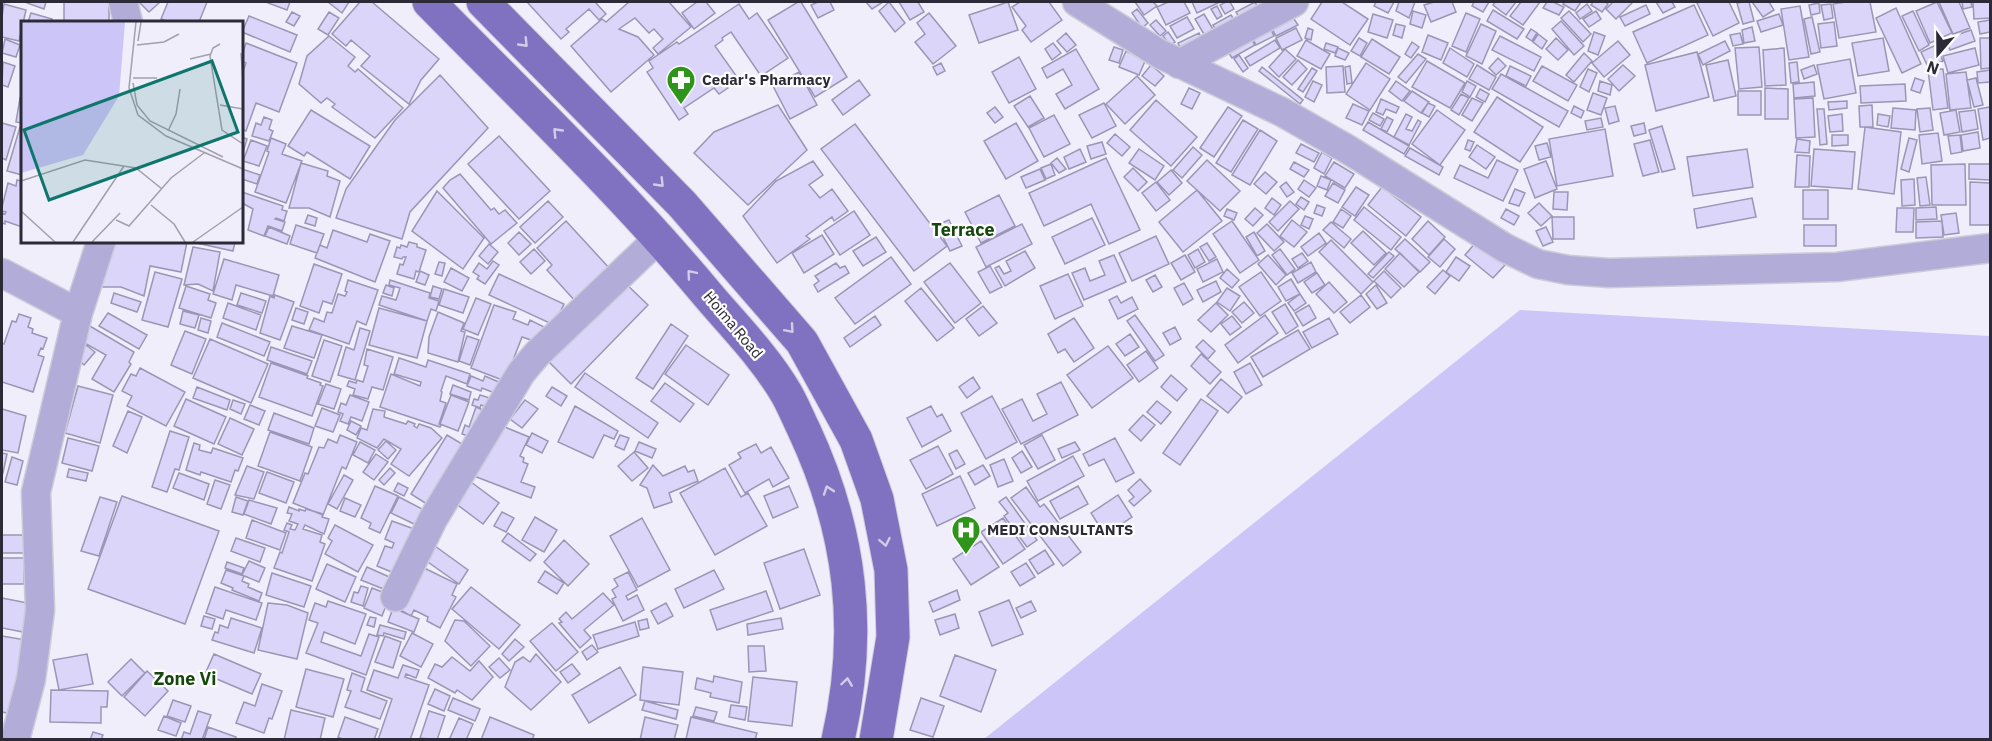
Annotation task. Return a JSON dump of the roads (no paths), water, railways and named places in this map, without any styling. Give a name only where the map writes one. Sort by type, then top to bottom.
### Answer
[{"type":"main road","name":"Hoima Road","points":[[429,2],[660,237],[760,357],[786,393],[815,455],[836,514],[850,585],[852,652],[838,740]]},
{"type":"main road","points":[[483,2],[682,204],[802,342],[856,440],[877,499],[891,570],[893,637],[876,740]]},
{"type":"street","points":[[123,2],[128,21]]},
{"type":"street","points":[[1077,2],[1124,33],[1179,64],[1282,112],[1347,149],[1505,248],[1538,264],[1568,270],[1609,273],[1826,267],[1990,248]]},
{"type":"street","points":[[1179,64],[1294,2]]},
{"type":"street","points":[[395,597],[433,519],[521,373],[537,354],[660,237]]},
{"type":"street","points":[[15,740],[32,679],[40,610],[36,492],[78,313],[101,243]]},
{"type":"street","points":[[2,273],[78,313]]},
{"type":"place","name":"Cedar's Pharmacy","points":[[681,106]]},
{"type":"place","name":"MEDI CONSULTANTS","points":[[966,556]]},
{"type":"district","name":"Terrace","points":[[963,230]]},
{"type":"district","name":"Zone Vi","points":[[185,679]]}]
